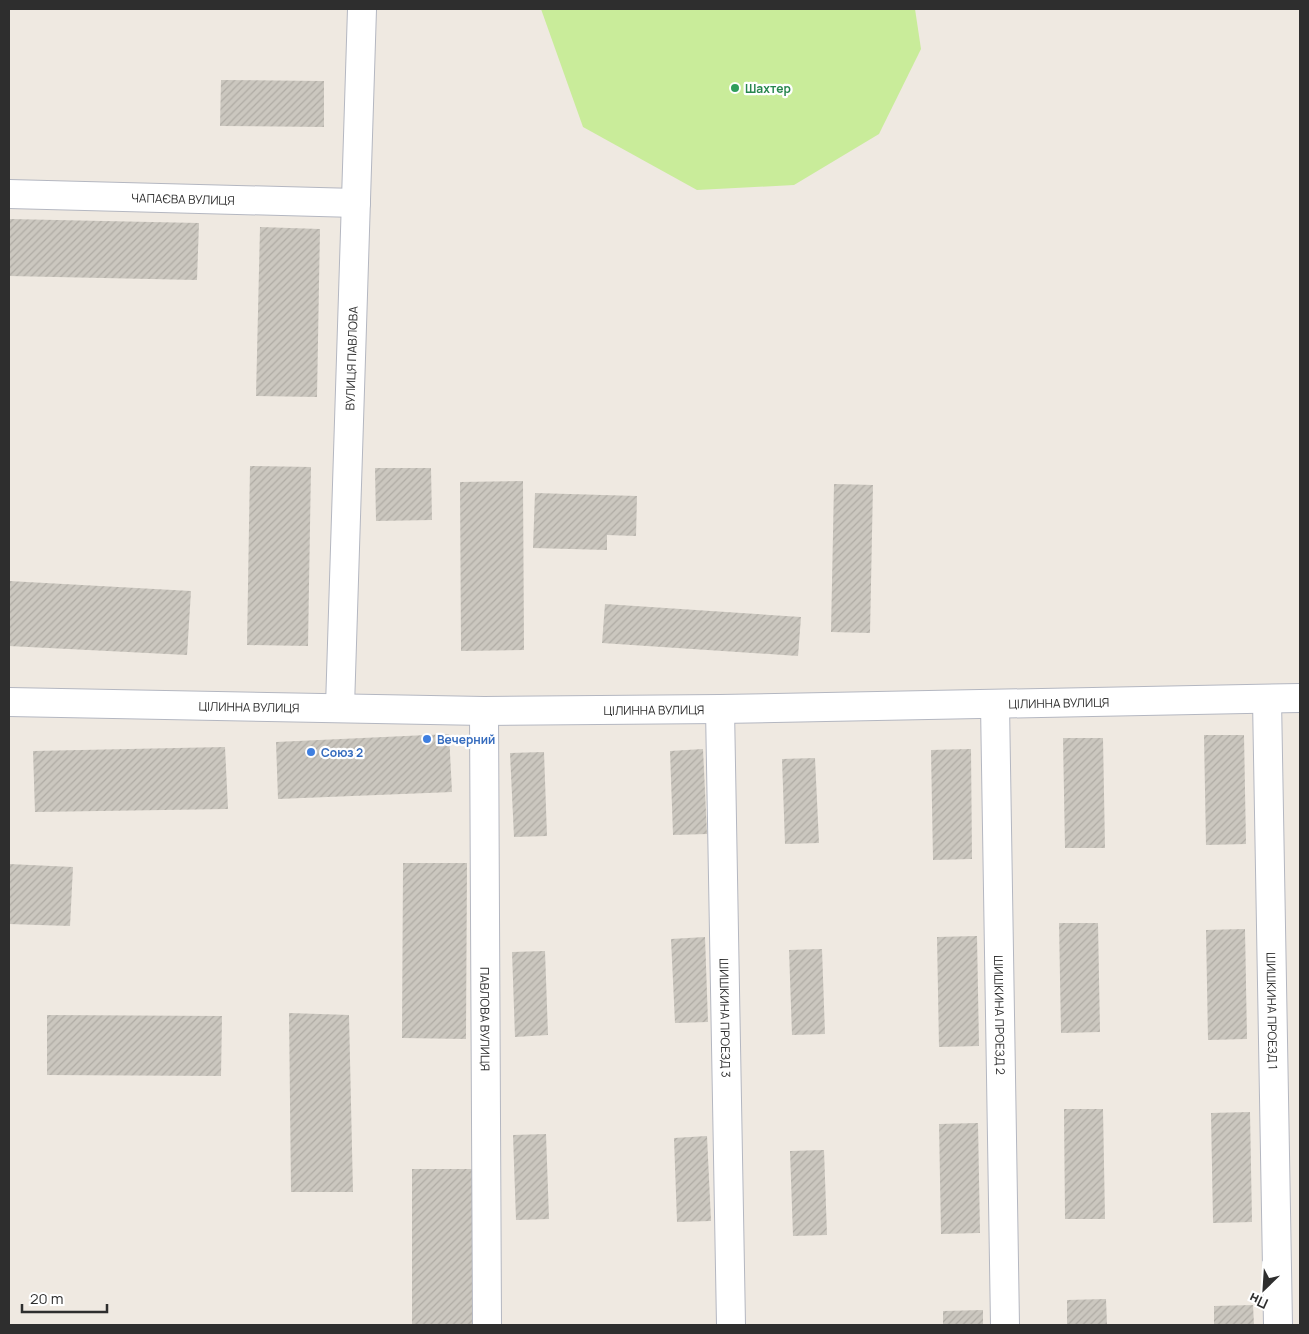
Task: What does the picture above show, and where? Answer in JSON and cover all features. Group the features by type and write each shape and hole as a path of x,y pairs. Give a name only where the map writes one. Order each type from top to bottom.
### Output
{"street":[{"name":"ВУЛИЦЯ ПАВЛОВА","path":"340,707 362,9"},
{"name":"ЧАПАЄВА ВУЛИЦЯ","path":"9,194 356,203"},
{"name":"ШИШКИНА ПРОЕЗД 1","path":"1267,698 1278,1325"},
{"name":"ЦІЛИННА ВУЛИЦЯ","path":"9,702 484,711 720,709 1300,698"},
{"name":"ШИШКИНА ПРОЕЗД 2","path":"995,704 1005,1325"},
{"name":"ШИШКИНА ПРОЕЗД 3","path":"720,709 731,1325"},
{"name":"ПАВЛОВА ВУЛИЦЯ","path":"484,711 487,1325"}],"green space":[{"name":"Шахтер","path":"541,9 915,9 921,49 879,134 794,185 697,190 583,127"}],"building":[{"path":"221,80 324,81 324,127 220,126"},
{"path":"9,219 199,223 197,280 9,276"},
{"path":"260,227 320,229 317,397 256,396"},
{"path":"250,466 311,467 308,646 247,645"},
{"path":"375,468 431,468 432,520 376,521"},
{"path":"523,481 524,650 461,651 460,482"},
{"path":"834,484 873,485 870,633 831,632"},
{"path":"535,493 637,496 636,536 607,535 607,550 533,548"},
{"path":"9,581 191,591 187,655 9,646"},
{"path":"605,604 801,617 798,656 602,643"},
{"path":"449,734 452,792 278,799 276,742"},
{"path":"1204,735 1244,735 1246,844 1206,845"},
{"path":"1063,738 1103,738 1105,848 1065,848"},
{"path":"225,747 228,809 35,812 33,751"},
{"path":"703,749 707,834 673,835 670,751"},
{"path":"971,749 972,859 933,860 931,750"},
{"path":"544,752 547,836 514,837 510,753"},
{"path":"815,758 819,843 785,844 782,759"},
{"path":"403,863 467,863 466,1039 402,1038"},
{"path":"9,864 73,867 70,926 9,924"},
{"path":"1059,923 1098,923 1100,1032 1061,1033"},
{"path":"1245,929 1247,1039 1208,1040 1206,930"},
{"path":"977,936 979,1046 939,1047 937,937"},
{"path":"705,937 708,1022 675,1023 671,939"},
{"path":"822,949 825,1034 792,1035 789,950"},
{"path":"545,951 548,1035 515,1037 512,952"},
{"path":"289,1013 349,1015 353,1192 291,1192"},
{"path":"47,1015 222,1016 221,1076 47,1075"},
{"path":"1064,1109 1103,1109 1105,1219 1065,1219"},
{"path":"1250,1112 1252,1222 1213,1223 1211,1113"},
{"path":"978,1123 980,1233 941,1234 939,1124"},
{"path":"546,1134 549,1219 516,1220 513,1135"},
{"path":"707,1136 711,1221 677,1222 674,1138"},
{"path":"824,1150 827,1235 793,1236 790,1151"},
{"path":"412,1169 474,1169 473,1325 412,1325"},
{"path":"1106,1299 1107,1325 1067,1325 1067,1300"},
{"path":"1253,1305 1254,1325 1214,1325 1214,1306"},
{"path":"983,1310 983,1325 943,1325 943,1311"}],"place":[{"name":"Шахтер","path":"735,88"},
{"name":"Вечерний","path":"427,739"},
{"name":"Союз 2","path":"311,752"}]}
